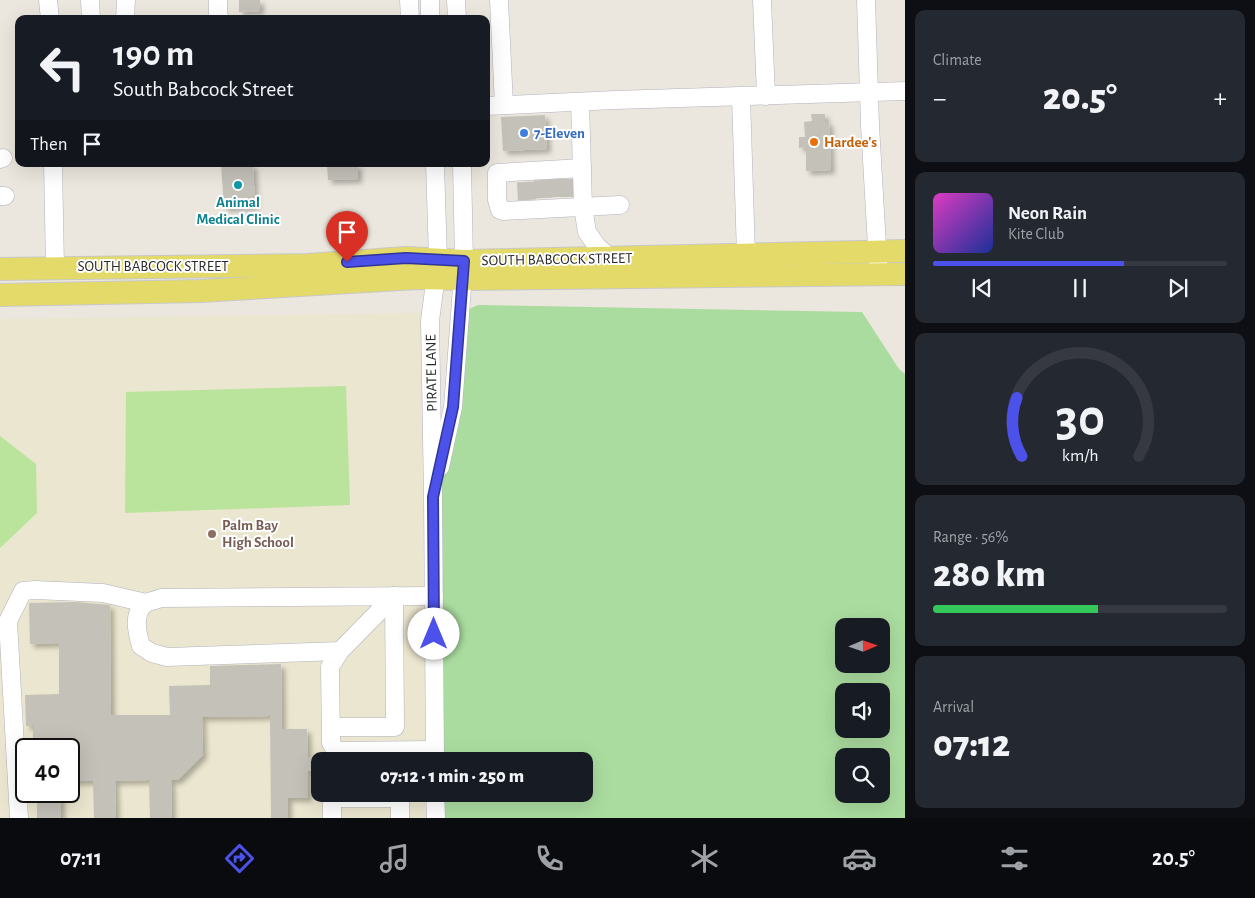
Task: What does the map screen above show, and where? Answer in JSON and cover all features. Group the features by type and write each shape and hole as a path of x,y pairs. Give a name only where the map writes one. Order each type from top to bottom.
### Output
{"main road":[{"name":"SOUTH BABCOCK STREET","path":"463,270 610,258 905,251"},
{"name":"SOUTH BABCOCK STREET","path":"0,269 308,265 406,258 437,269 463,270 905,274"},
{"name":"SOUTH BABCOCK STREET","path":"0,295 200,291 417,278 437,269"}],"street":[{"path":"48,0 50,15"},
{"path":"90,0 91,15"},
{"path":"125,15 126,0"},
{"path":"218,0 219,15"},
{"path":"410,0 410,15"},
{"path":"430,0 430,15"},
{"path":"456,0 457,15"},
{"path":"499,0 504,105"},
{"path":"762,0 766,96"},
{"path":"866,0 879,275"},
{"path":"490,106 905,91"},
{"path":"741,97 746,255"},
{"path":"546,206 545,175 580,102"},
{"path":"53,167 55,267"},
{"name":"PIRATE LANE","path":"435,167 437,269 430,321 435,752"},
{"name":"PIRATE LANE","path":"433,497 453,407 463,270 462,167"},
{"path":"545,175 497,173 497,200 500,210 546,206 620,205"},
{"path":"546,206 587,232 597,246 610,258"},
{"path":"19,818 8,621 23,591 103,593 146,603 162,598 434,596"},
{"path":"356,752 336,751 331,743 330,667 340,651 394,596"},
{"path":"331,727 395,727 394,596"},
{"path":"146,603 138,614 136,630 141,646 152,653 167,657 340,651"},
{"path":"332,802 332,818"},
{"path":"400,802 400,818"},
{"path":"435,802 436,818"}],"shaded area":[{"name":"Palm Bay High School","path":"421,313 426,752 311,752 311,802 426,802 427,818 0,818 0,319"}],"green space":[{"path":"478,305 862,312 899,369 905,374 905,818 436,818 436,802 593,802 593,752 435,752 433,497 460,313"},
{"path":"346,386 350,505 125,513 126,392"},
{"path":"0,436 36,464 37,513 0,548"}],"building":[{"path":"239,0 260,0 260,11 239,12"},
{"name":"Hardee's","path":"811,114 825,114 825,122 829,122 831,170 806,171 806,147 799,148 799,137 805,137 804,122 812,121"},
{"name":"7-Eleven","path":"545,115 547,149 503,151 501,117"},
{"name":"Animal Medical Clinic","path":"221,167 253,167 255,206 224,208"},
{"path":"327,167 358,167 358,179 328,180"},
{"path":"75,602 110,605 111,715 170,715 169,686 210,685 210,666 281,664 282,729 307,729 308,757 311,757 311,771 308,771 308,798 288,798 288,818 271,818 270,716 202,717 203,755 178,780 171,780 172,818 150,818 149,780 115,781 116,818 94,818 93,781 80,781 80,738 33,738 33,726 26,726 25,695 59,694 59,643 30,644 29,603"},
{"path":"37,803 61,803 61,818 37,818"}],"tunnel":[{"path":"556,179 557,201"},
{"path":"569,179 569,201"},
{"path":"543,180 544,202"},
{"path":"526,182 527,202"}],"place":[{"name":"7-Eleven","path":"524,133"},
{"name":"Hardee's","path":"814,142"},
{"name":"Animal Medical Clinic","path":"238,185"},
{"name":"Palm Bay High School","path":"212,534"}],"route":[{"path":"347,262 406,258 464,261 453,407 433,497 434,634"}]}
